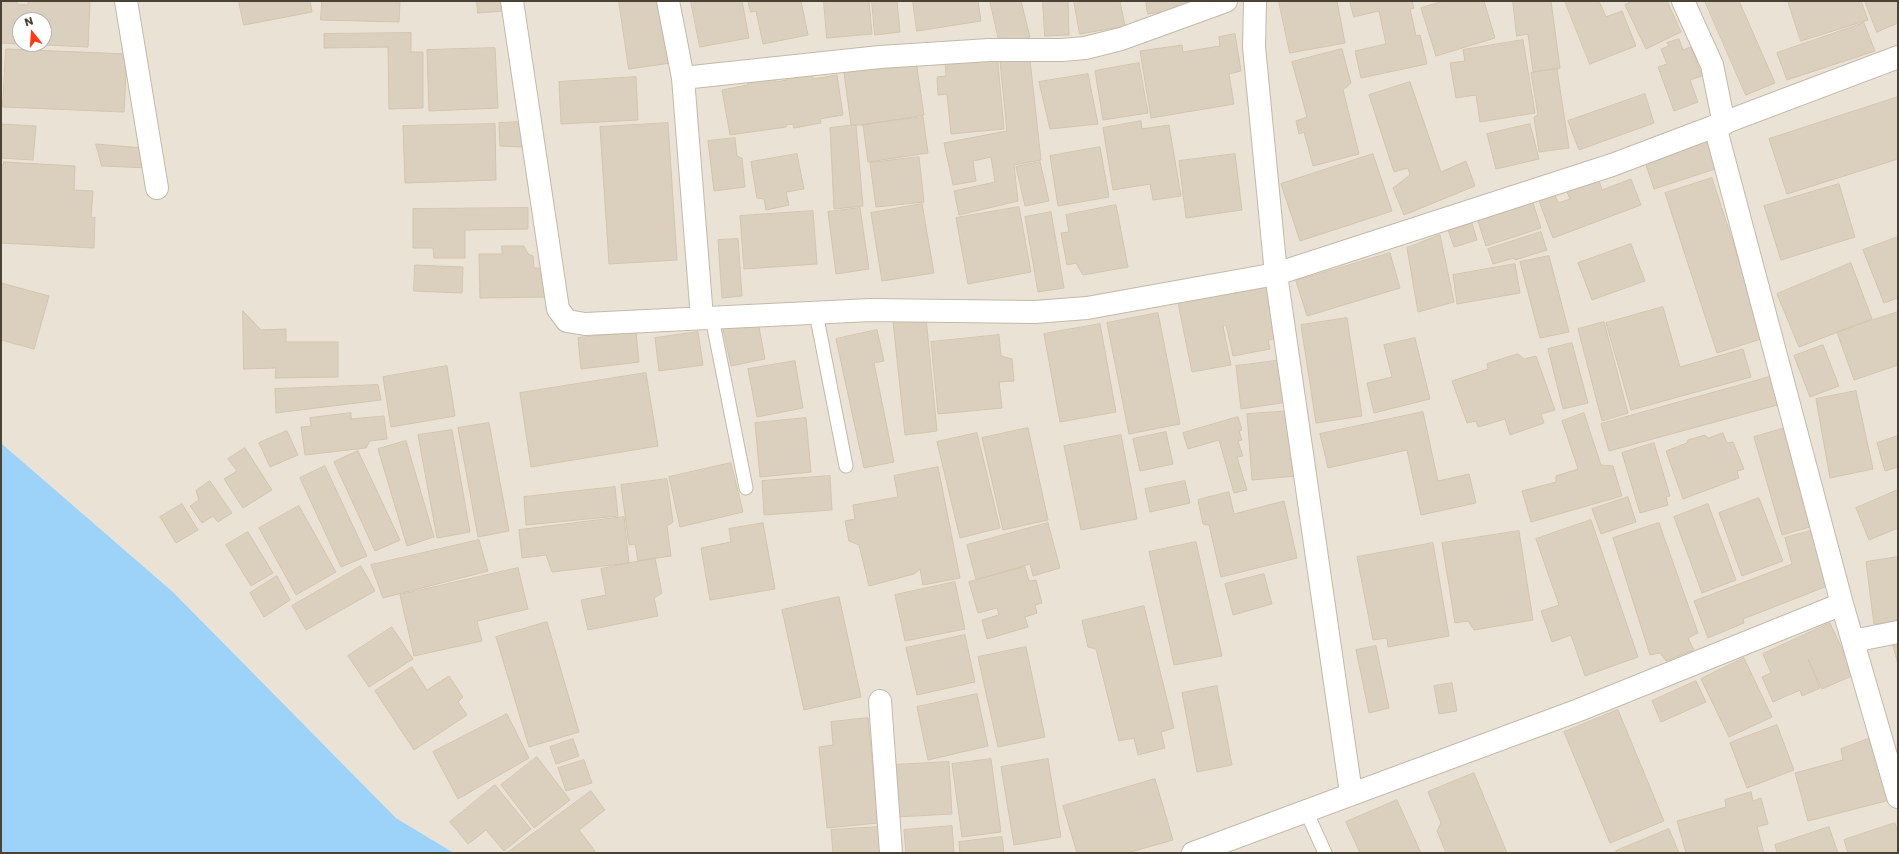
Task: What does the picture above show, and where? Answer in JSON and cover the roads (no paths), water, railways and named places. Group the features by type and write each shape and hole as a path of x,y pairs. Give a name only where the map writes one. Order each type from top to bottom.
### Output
{"street":[{"path":"126,1 157,188"},
{"path":"512,1 558,309 568,321 585,324 871,310 1036,312 1087,308 1276,274 1612,165 1898,57"},
{"path":"668,1 683,78 707,318"},
{"path":"683,78 880,57 989,50 1062,50 1085,48 1121,39 1226,1"},
{"path":"1255,1 1254,47 1276,274 1352,793"},
{"path":"1683,1 1712,65 1720,125 1842,604 1898,797"},
{"path":"1193,853 1580,710 1842,604"},
{"path":"1853,641 1898,632"},
{"path":"880,701 891,853"}],"lane":[{"path":"816,313 846,466"},
{"path":"707,318 746,488"},
{"path":"1306,811 1324,853"}],"water":[{"path":"1,443 173,592 396,818 454,853 1,853"}]}
